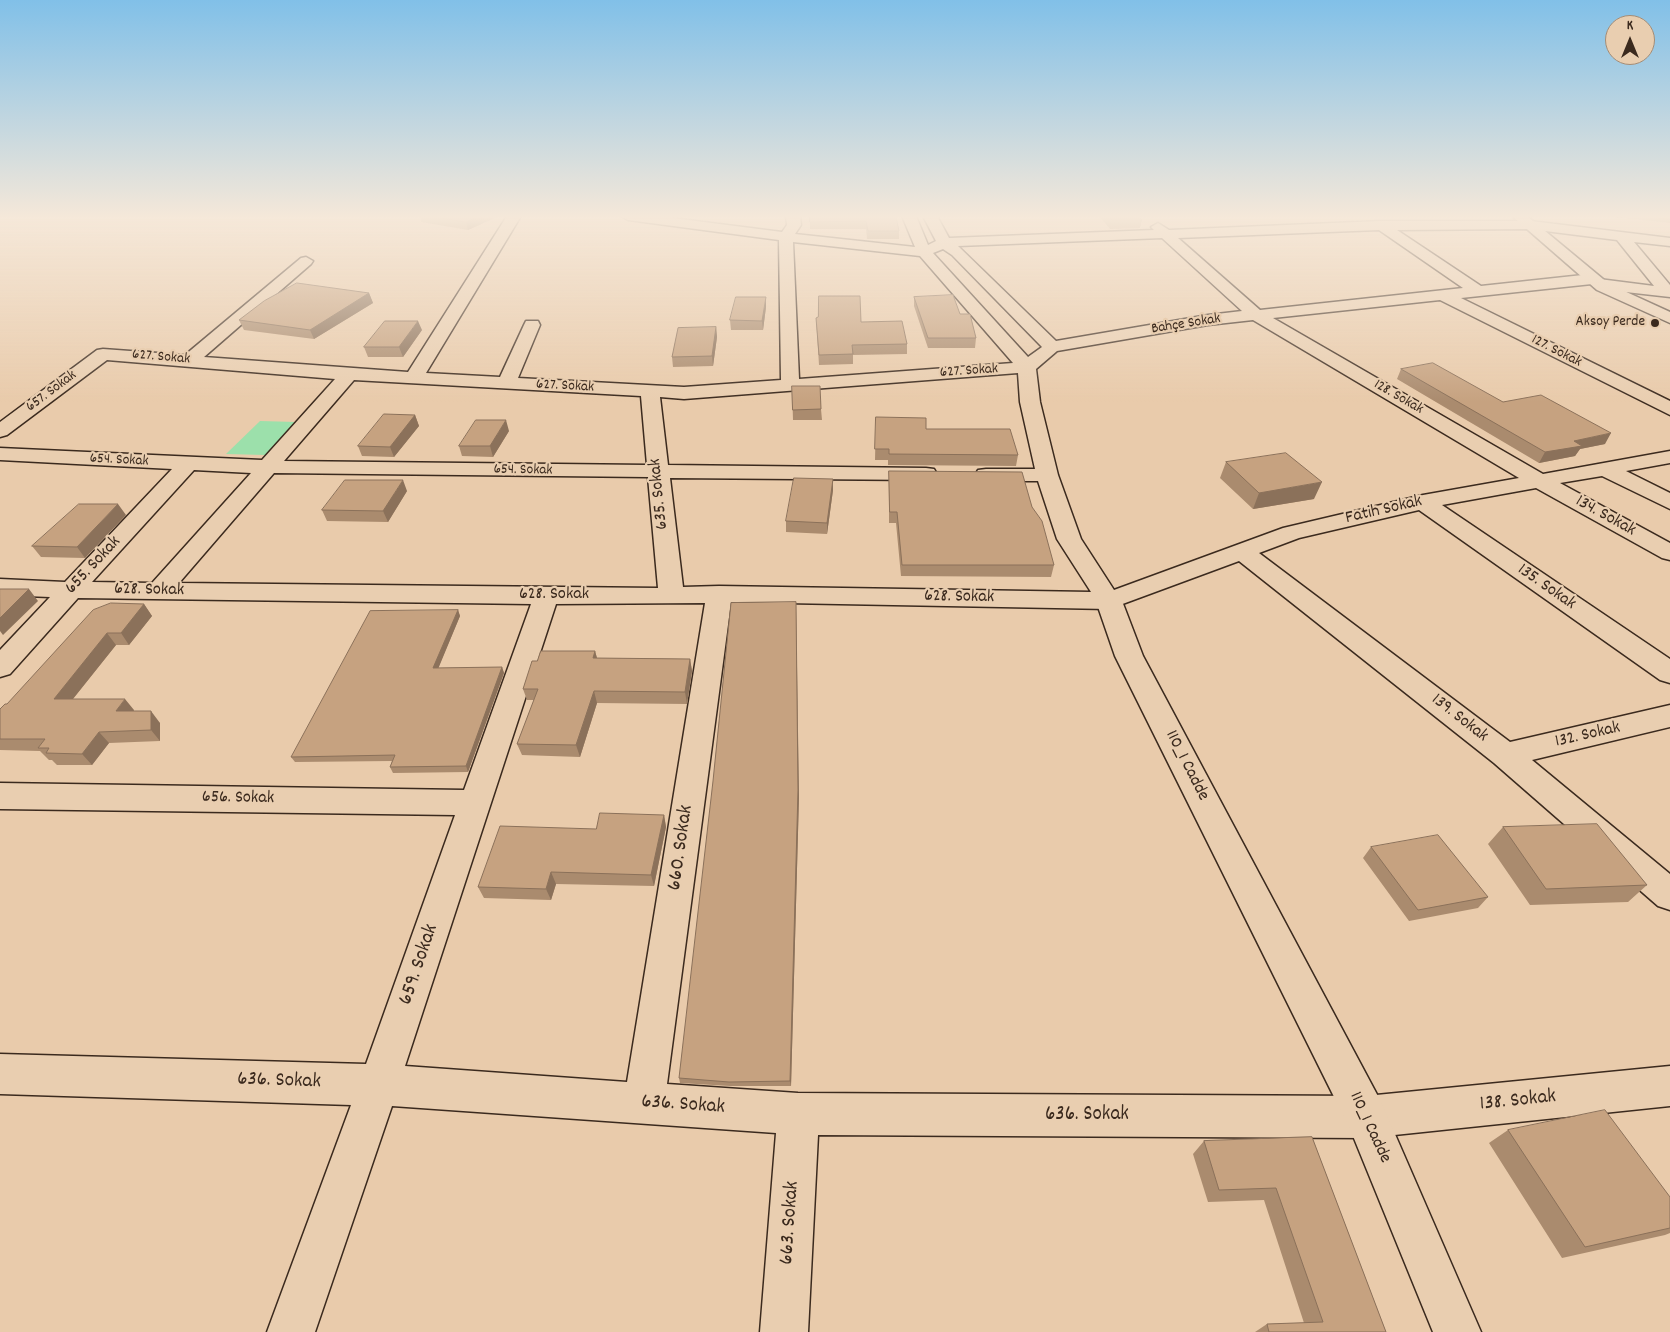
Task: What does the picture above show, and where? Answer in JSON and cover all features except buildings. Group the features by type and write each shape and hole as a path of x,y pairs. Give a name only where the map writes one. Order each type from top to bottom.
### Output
{"street":[{"path":"189,361 286,278"},
{"path":"414,378 476,278"},
{"path":"787,278 790,385"},
{"path":"947,278 1027,367"},
{"path":"984,278 1052,347"},
{"name":"128. Sokak","path":"1215,278 1256,315 1540,481"},
{"path":"1459,278 1478,291"},
{"path":"1592,278 1670,318"},
{"path":"1656,278 1668,292"},
{"name":"Bahçe Sokak","path":"1027,367 1052,347 1208,320 1442,294 1596,282 1668,292"},
{"name":"127. Sokak","path":"1442,294 1670,409"},
{"path":"507,383 532,325"},
{"name":"627. Sokak","path":"103,354 349,374 684,393 1027,367"},
{"name":"657. Sokak","path":"0,431 103,354"},
{"name":"110_1 Cadde","path":"1027,367 1030,402 1047,475 1069,539 1108,601 1129,656 1366,1118 1457,1332"},
{"path":"159,591 349,374"},
{"name":"635. Sokak","path":"650,391 671,596"},
{"name":"654. Sokak","path":"0,454 187,465 267,467 658,473 1047,475"},
{"name":"Fatih Sokak","path":"1108,601 1291,533 1423,502 1670,457"},
{"name":"655. Sokak","path":"0,667 187,465"},
{"path":"1605,469 1670,502"},
{"name":"134. Sokak","path":"1540,481 1670,553"},
{"name":"135. Sokak","path":"1423,502 1670,673"},
{"name":"139. Sokak","path":"1241,551 1505,756 1670,895"},
{"name":"628. Sokak","path":"0,587 72,590 546,596 719,594 1108,601"},
{"name":"660. Sokak","path":"644,1103 719,594"},
{"name":"659. Sokak","path":"291,1332 379,1085 546,596"},
{"name":"132. Sokak","path":"1505,756 1670,716"},
{"name":"656. Sokak","path":"0,796 475,803"},
{"name":"636. Sokak","path":"0,1074 379,1085 798,1114 1366,1118"},
{"name":"138. Sokak","path":"1366,1118 1670,1086"},
{"name":"663. Sokak","path":"784,1332 798,1114"}],"green space":[{"path":"260,421 296,422 265,455 226,454"}],"place":[{"name":"Aksoy Perde","path":"1655,323"}]}
